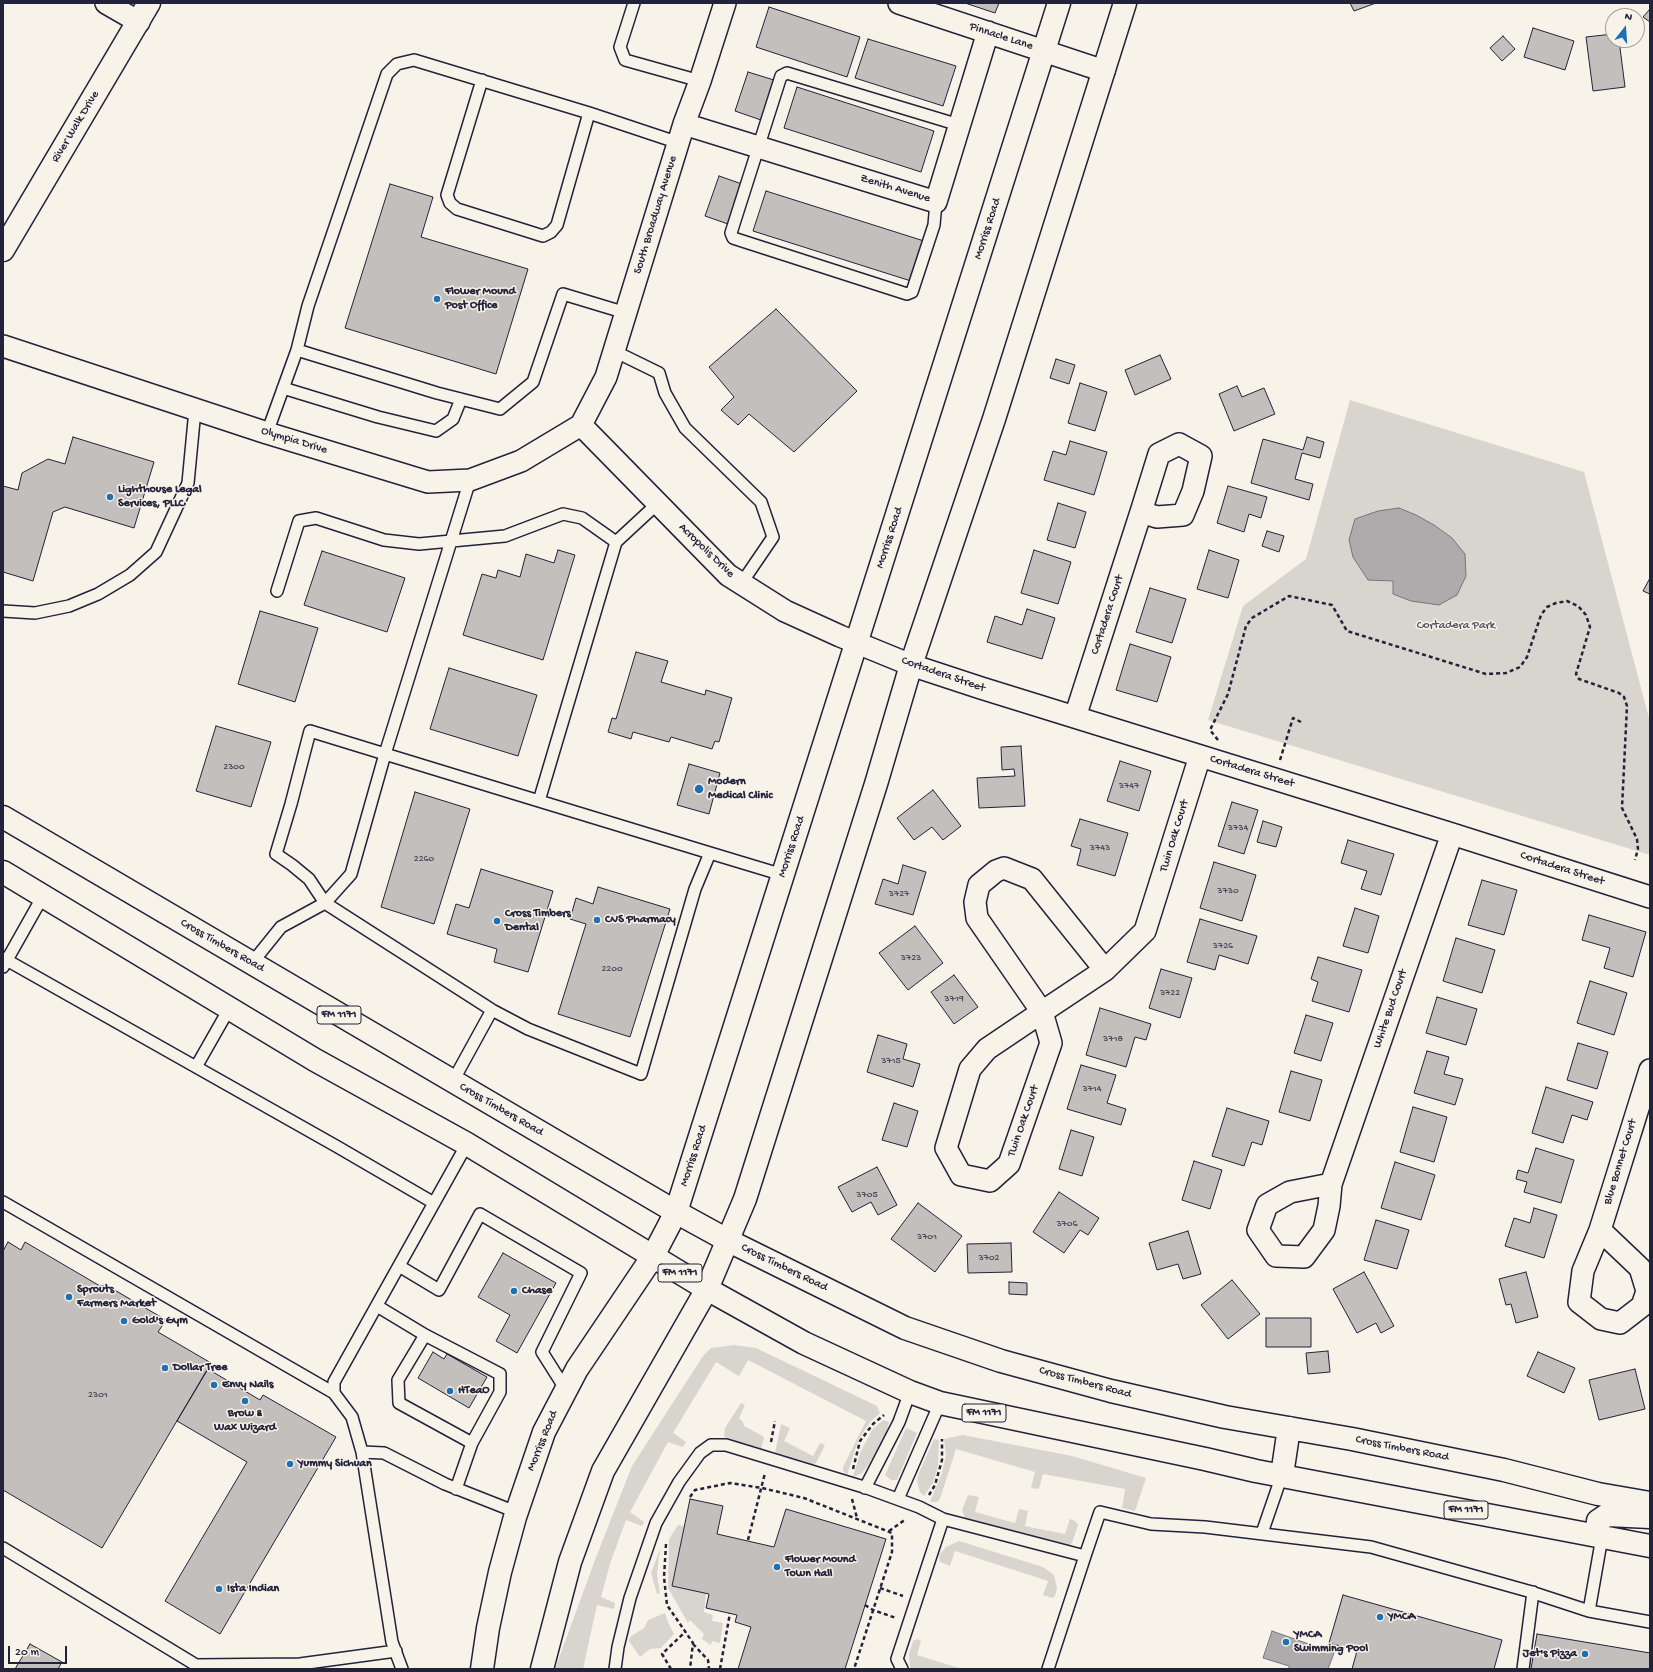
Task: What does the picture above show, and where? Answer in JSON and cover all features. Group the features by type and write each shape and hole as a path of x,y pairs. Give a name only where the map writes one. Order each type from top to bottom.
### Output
{"main road":[{"name":"Morriss Road","path":"482,1669 488,1628 500,1572 516,1512 544,1432 577,1369 653,1256 676,1212 1059,3"},
{"path":"542,1669 570,1562 603,1471 707,1289 745,1198 876,784 911,665 994,419 1126,3"},
{"name":"River Walk Drive","path":"3,250 144,12"},
{"name":"Cross Timbers Road","path":"3,818 676,1212 727,1240 905,1328 1001,1360 1111,1391 1225,1416 1504,1470 1598,1494 1650,1503"},
{"name":"FM 1171","path":"3,872 315,1060 467,1144 707,1289 804,1343 910,1392 940,1403 1282,1476 1500,1516 1650,1546"},
{"path":"1282,1476 1289,1428"},
{"path":"1602,1537 1597,1528 1598,1522 1607,1515 1650,1517"}],"street":[{"path":"106,3 144,12"},
{"name":"South Broadway Avenue","path":"581,425 606,377 681,133 700,81 725,3"},
{"name":"Pinnacle Lane","path":"899,3 1104,71"},
{"name":"Zenith Avenue","path":"681,133 758,147 936,202 988,32"},
{"name":"Olympia Drive","path":"3,346 195,410 428,482 470,480 521,461 581,425"},
{"name":"Acropolis Drive","path":"581,425 728,575 785,611 856,643"},
{"name":"Cortadera Court","path":"1075,717 1141,512"},
{"name":"Cortadera Street","path":"856,643 911,665 1650,897"},
{"name":"Twin Oak Court","path":"1105,970 1032,879 1004,868 996,870 979,885 975,902 977,918 1042,1012 1051,1043 1009,1164 990,1181 961,1174 946,1148 970,1069 986,1048 1042,1012 1105,970 1145,931 1200,756"},
{"name":"White Bud Court","path":"1331,1184 1452,834"},
{"name":"Blue Bonnet Court","path":"1600,1230 1650,1070"}],"lane":[{"path":"634,3 620,47 625,60 700,81"},
{"path":"267,433 298,350 308,306 387,74 397,64 414,60 589,113 681,133"},
{"path":"936,202 934,225 912,292 907,294 733,238 730,233 781,76 787,73 959,125"},
{"path":"482,80 447,195 450,203 458,209 543,236 551,232 557,225 589,113"},
{"path":"298,350 461,400 500,409 533,382 564,294 626,313"},
{"path":"614,351 659,373 665,393 686,428 761,502 773,537 741,584"},
{"path":"283,388 378,417 436,431 453,419 461,400"},
{"path":"3,612 35,613 69,606 98,594 130,575 156,552 188,484 195,410"},
{"path":"252,964 281,927 325,903 351,874 385,754 470,480"},
{"path":"539,801 616,542 657,504"},
{"path":"277,591 299,521 316,518 384,540 420,544 505,536 563,514 582,518 616,542"},
{"path":"710,854 695,889 641,1074 528,1029 492,1010 325,903 309,879 276,854 310,731 783,875"},
{"path":"43,896 4,962 196,1067 434,1203"},
{"path":"196,1067 229,1009"},
{"path":"453,1081 492,1010"},
{"path":"334,1394 334,1382 467,1144"},
{"path":"3,1202 334,1394 352,1417 362,1452 392,1642 402,1669"},
{"path":"400,1266 439,1290 480,1214 581,1273 542,1352 566,1390"},
{"path":"377,1306 425,1335 500,1374 500,1392 472,1443 456,1489"},
{"path":"425,1335 398,1380 399,1403 472,1443"},
{"path":"865,1488 899,1422 910,1392"},
{"path":"898,1499 940,1403"},
{"path":"615,1669 618,1647 630,1598 656,1523 678,1482 700,1453 711,1445 726,1445 865,1488 919,1507 943,1519 1085,1556"},
{"path":"362,1452 384,1453 456,1489 516,1512"},
{"path":"1262,1533 1282,1476"},
{"path":"1048,1669 1100,1512 1151,1524 1205,1527 1371,1547 1533,1592 1590,1611 1650,1622"},
{"path":"902,1669 898,1659 943,1519"},
{"path":"1590,1611 1602,1537"},
{"path":"3,1548 196,1665 300,1664 396,1651"},
{"path":"1523,1669 1533,1592"}],"path":[{"path":"1218,741 1210,730 1228,694 1246,626 1252,618 1289,596 1332,605 1347,632 1486,674 1506,673 1520,667 1527,657 1541,615 1547,608 1556,602 1567,601 1578,606 1586,615 1590,627 1576,674 1579,679 1619,693 1624,697 1627,706 1622,808 1637,839 1638,849 1635,860"},
{"path":"1280,760 1293,718 1301,722"},
{"path":"748,1540 762,1488 775,1421"},
{"path":"888,1531 903,1522 919,1507 926,1500 935,1485 942,1460 942,1438"},
{"path":"689,1500 695,1490 730,1483 762,1488 804,1498 892,1533 892,1552 854,1669"},
{"path":"666,1538 664,1577 667,1605 684,1632 708,1660 709,1669"},
{"path":"880,1588 903,1596"},
{"path":"866,1605 873,1610 909,1623"},
{"path":"720,1669 730,1613"},
{"path":"670,1669 662,1654 684,1632"},
{"path":"690,1669 693,1643"}],"green space":[{"name":"Cortadera Park","path":"1350,400 1584,472 1650,722 1650,855 1208,720 1243,606 1306,559"},
{"path":"734,1345 756,1348 877,1406 880,1413 870,1422 858,1441 847,1475 843,1471 843,1467 866,1421 748,1360 739,1376 716,1362 673,1433 686,1442 683,1447 668,1442 630,1512 644,1522 642,1526 626,1520 610,1564 601,1597 615,1603 614,1609 597,1605 583,1669 555,1669 595,1560 632,1466 703,1356 711,1348"},
{"path":"741,1403 745,1405 739,1418 743,1422 744,1426 764,1437 761,1450 728,1440 724,1436 725,1428"},
{"path":"883,1420 889,1422 887,1430 869,1464 862,1473 853,1477 860,1453 872,1430"},
{"path":"781,1424 790,1428 784,1441 813,1456 820,1443 825,1445 816,1463 811,1466 775,1453"},
{"path":"906,1428 917,1433 897,1480 891,1480 885,1475"},
{"path":"963,1435 1072,1456 1146,1478 1135,1511 1122,1508 1125,1489 1043,1474 1039,1489 1031,1488 1035,1472 956,1449 940,1499 937,1502 930,1502 942,1473 946,1455 944,1439"},
{"path":"934,1439 939,1440 938,1466 933,1483 924,1496 920,1492 917,1481 918,1475"},
{"path":"968,1495 979,1497 975,1512 1015,1523 1019,1509 1028,1511 1025,1526 1065,1534 1070,1519 1075,1521 1078,1525 1072,1543 1070,1546 1065,1548 965,1518 962,1510"},
{"path":"678,1525 684,1526 672,1586 706,1593 704,1612 713,1615 712,1621 723,1623 720,1643 712,1641 711,1645 702,1639 704,1634 690,1620 688,1623 668,1588 669,1539"},
{"path":"959,1541 1043,1567 1054,1575 1057,1588 1055,1596 1052,1598 1043,1595 1048,1581 955,1551 950,1566 940,1562 939,1555 946,1547"},
{"path":"661,1547 657,1575 660,1593 657,1594 651,1573"},
{"path":"665,1613 674,1634 661,1648 650,1649 640,1657 629,1641 630,1637 644,1628 648,1620"},
{"path":"918,1639 921,1641 917,1655 962,1669 910,1669 909,1654 913,1641"}],"shaded area":[{"path":"1399,508 1434,525 1452,538 1465,554 1466,576 1457,595 1439,605 1411,601 1393,594 1393,581 1368,580 1353,557 1349,540 1355,519 1378,511"},
{"name":"YMCA Swimming Pool","path":"1272,1631 1334,1653 1328,1669 1289,1669 1289,1666 1263,1658"}],"building":[{"path":"965,3 999,3 995,13"},
{"path":"1350,3 1376,3 1354,11"},
{"path":"769,7 860,37 847,77 756,47"},
{"path":"1650,9 1650,22 1645,18 1645,15"},
{"path":"1533,28 1574,41 1565,70 1524,57"},
{"path":"1605,35 1605,48 1620,48 1625,87 1593,91 1586,37"},
{"path":"1503,36 1515,49 1502,61 1490,48"},
{"path":"868,39 956,66 943,106 855,78"},
{"path":"748,72 774,80 761,120 735,111"},
{"path":"797,87 934,131 921,172 784,128"},
{"path":"719,176 742,184 728,224 705,216"},
{"name":"Flower Mound Post Office","path":"390,184 433,197 421,237 528,269 496,374 345,328"},
{"path":"766,191 924,241 911,281 753,231"},
{"path":"776,309 857,391 794,452 749,414 738,425 721,410 734,397 709,367"},
{"path":"1160,355 1171,379 1135,395 1125,370"},
{"path":"1056,359 1075,365 1069,384 1050,378"},
{"path":"1080,383 1107,392 1095,431 1068,423"},
{"path":"1237,386 1242,397 1264,388 1275,414 1234,431 1219,394"},
{"path":"73,437 154,462 134,528 65,507 53,512 33,581 3,572 3,486 18,490 22,473 48,459 65,464"},
{"path":"1307,437 1324,442 1320,458 1302,453 1295,479 1313,484 1309,500 1251,483 1263,439 1303,450"},
{"path":"1070,441 1107,452 1094,495 1044,480 1053,451 1066,455"},
{"path":"1228,486 1267,497 1261,518 1249,514 1244,532 1217,523"},
{"path":"1058,503 1086,512 1075,548 1047,540"},
{"path":"1267,531 1284,536 1279,552 1262,546"},
{"path":"558,550 575,555 543,660 463,635 482,574 496,578 498,570 520,577 526,554 554,563"},
{"path":"1034,550 1071,562 1058,604 1021,593"},
{"path":"1209,550 1239,560 1228,598 1197,589"},
{"path":"322,551 405,578 387,632 304,605"},
{"path":"1650,578 1650,594 1643,591"},
{"path":"1150,588 1186,599 1172,643 1136,632"},
{"path":"1027,609 1055,618 1042,659 987,642 995,616 1022,625"},
{"path":"260,611 318,628 295,702 238,684"},
{"path":"1130,644 1171,657 1157,702 1116,690"},
{"path":"636,652 668,661 661,682 705,695 706,690 732,698 719,742 715,741 712,749 671,737 669,742 633,732 631,739 608,732 612,718 616,719"},
{"path":"449,668 537,695 518,756 430,729"},
{"path":"216,726 271,742 251,807 196,791"},
{"path":"1021,746 1025,806 979,808 977,778 1015,776 1014,769 1002,770 1001,747"},
{"path":"1120,761 1151,771 1139,811 1107,801"},
{"name":"Modern Medical Clinic","path":"689,764 720,773 709,814 677,805"},
{"path":"933,790 961,826 943,840 932,827 914,840 897,818"},
{"path":"415,792 470,809 434,924 381,907"},
{"path":"1232,802 1258,810 1244,854 1218,846"},
{"path":"1080,819 1128,833 1115,876 1077,865 1081,849 1071,846"},
{"path":"1263,821 1282,827 1276,847 1257,842"},
{"path":"1348,840 1394,854 1381,895 1361,889 1367,871 1341,863"},
{"path":"1214,862 1256,875 1242,921 1200,908"},
{"path":"903,865 926,872 913,915 875,904 883,879 898,884"},
{"name":"Cross Timbers Dental","path":"481,869 553,891 528,972 494,962 497,949 447,934 456,904 469,908"},
{"path":"1482,880 1517,890 1504,935 1468,925"},
{"name":"CVS Pharmacy","path":"598,887 670,909 630,1037 558,1014 586,924 570,919 576,898 593,904"},
{"path":"1355,908 1379,916 1368,953 1343,946"},
{"path":"1589,915 1646,932 1633,977 1604,968 1610,948 1582,940"},
{"path":"1200,919 1257,936 1248,964 1219,955 1215,970 1187,962"},
{"path":"915,926 943,963 908,990 879,953"},
{"path":"1456,938 1495,950 1482,993 1443,981"},
{"path":"1318,957 1362,970 1349,1012 1312,1001 1318,982 1311,979"},
{"path":"1161,969 1192,978 1180,1018 1149,1008"},
{"path":"954,975 978,1007 954,1024 931,992"},
{"path":"1590,981 1627,993 1614,1035 1577,1023"},
{"path":"1437,997 1477,1009 1466,1045 1426,1033"},
{"path":"1100,1008 1151,1024 1146,1040 1135,1037 1126,1067 1086,1055"},
{"path":"1306,1015 1333,1023 1321,1061 1294,1053"},
{"path":"878,1035 907,1044 903,1059 920,1064 913,1087 867,1072"},
{"path":"1578,1043 1608,1052 1597,1089 1567,1080"},
{"path":"1427,1051 1449,1057 1444,1074 1463,1079 1455,1105 1414,1093"},
{"path":"1081,1065 1116,1075 1107,1103 1126,1109 1121,1125 1067,1109"},
{"path":"1291,1071 1322,1080 1310,1121 1279,1112"},
{"path":"1546,1087 1593,1102 1587,1120 1572,1115 1563,1143 1532,1133"},
{"path":"894,1103 918,1111 907,1147 882,1140"},
{"path":"1413,1107 1447,1117 1434,1162 1400,1152"},
{"path":"1227,1108 1269,1121 1262,1145 1252,1142 1244,1166 1212,1156"},
{"path":"1071,1130 1094,1137 1082,1176 1059,1169"},
{"path":"1536,1148 1574,1160 1561,1203 1524,1192 1527,1182 1516,1179 1518,1170 1528,1173"},
{"path":"1194,1161 1222,1170 1210,1209 1182,1200"},
{"path":"1395,1162 1435,1175 1421,1220 1381,1208"},
{"path":"877,1167 897,1205 878,1215 871,1202 852,1212 838,1187"},
{"path":"1059,1192 1099,1218 1088,1235 1080,1230 1064,1253 1033,1232"},
{"path":"918,1203 962,1236 935,1272 891,1239"},
{"path":"1534,1208 1557,1215 1544,1258 1505,1246 1514,1218 1530,1223"},
{"path":"1376,1220 1409,1230 1397,1269 1364,1260"},
{"path":"1188,1231 1201,1274 1183,1279 1178,1264 1157,1270 1149,1243"},
{"path":"8,1242 21,1250 25,1242 100,1286 106,1285 166,1320 158,1332 211,1363 102,1548 3,1490 3,1251"},
{"path":"1011,1243 1012,1272 968,1273 967,1244"},
{"path":"503,1253 556,1283 517,1353 496,1341 510,1315 478,1297"},
{"path":"1364,1272 1394,1326 1381,1333 1376,1323 1357,1333 1333,1289"},
{"path":"1526,1272 1538,1317 1516,1323 1511,1304 1506,1305 1499,1279"},
{"path":"1232,1280 1260,1314 1228,1339 1201,1305"},
{"path":"1009,1282 1027,1283 1027,1295 1009,1294"},
{"path":"1266,1318 1311,1318 1311,1347 1266,1347"},
{"path":"1328,1351 1330,1372 1308,1374 1306,1353"},
{"name":"HTeaO","path":"433,1352 444,1359 447,1354 487,1377 469,1408 418,1378"},
{"path":"1538,1352 1575,1368 1564,1393 1527,1376"},
{"path":"208,1369 260,1400 263,1395 336,1437 220,1634 165,1601 247,1462 177,1421"},
{"path":"1635,1369 1645,1409 1599,1420 1589,1380"},
{"name":"Flower Mound Town Hall","path":"690,1499 723,1506 717,1534 774,1547 786,1509 886,1539 845,1669 738,1669 751,1627 735,1622 737,1615 706,1608 709,1594 672,1586"},
{"name":"YMCA","path":"1343,1595 1502,1640 1494,1669 1352,1669 1357,1651 1329,1643"},
{"path":"1537,1634 1650,1653 1650,1669 1531,1669"},
{"path":"30,1644 62,1662 58,1669 15,1669"}],"place":[{"name":"Flower Mound Post Office","path":"437,299"},
{"name":"Lighthouse Legal Services, PLLC","path":"110,497"},
{"name":"Modern Medical Clinic","path":"699,789"},
{"name":"CVS Pharmacy","path":"597,920"},
{"name":"Cross Timbers Dental","path":"497,921"},
{"name":"Chase","path":"514,1291"},
{"name":"Sprouts Farmers Market","path":"69,1297"},
{"name":"Gold's Gym","path":"124,1321"},
{"name":"Dollar Tree","path":"165,1368"},
{"name":"Envy Nails","path":"214,1385"},
{"name":"HTeaO","path":"450,1391"},
{"name":"Brow & Wax Wizard","path":"245,1401"},
{"name":"Yummy Sichuan","path":"290,1464"},
{"name":"Flower Mound Town Hall","path":"777,1567"},
{"name":"Ista Indian","path":"219,1589"},
{"name":"YMCA","path":"1380,1617"},
{"name":"YMCA Swimming Pool","path":"1286,1642"},
{"name":"Jet's Pizza","path":"1585,1654"}]}
